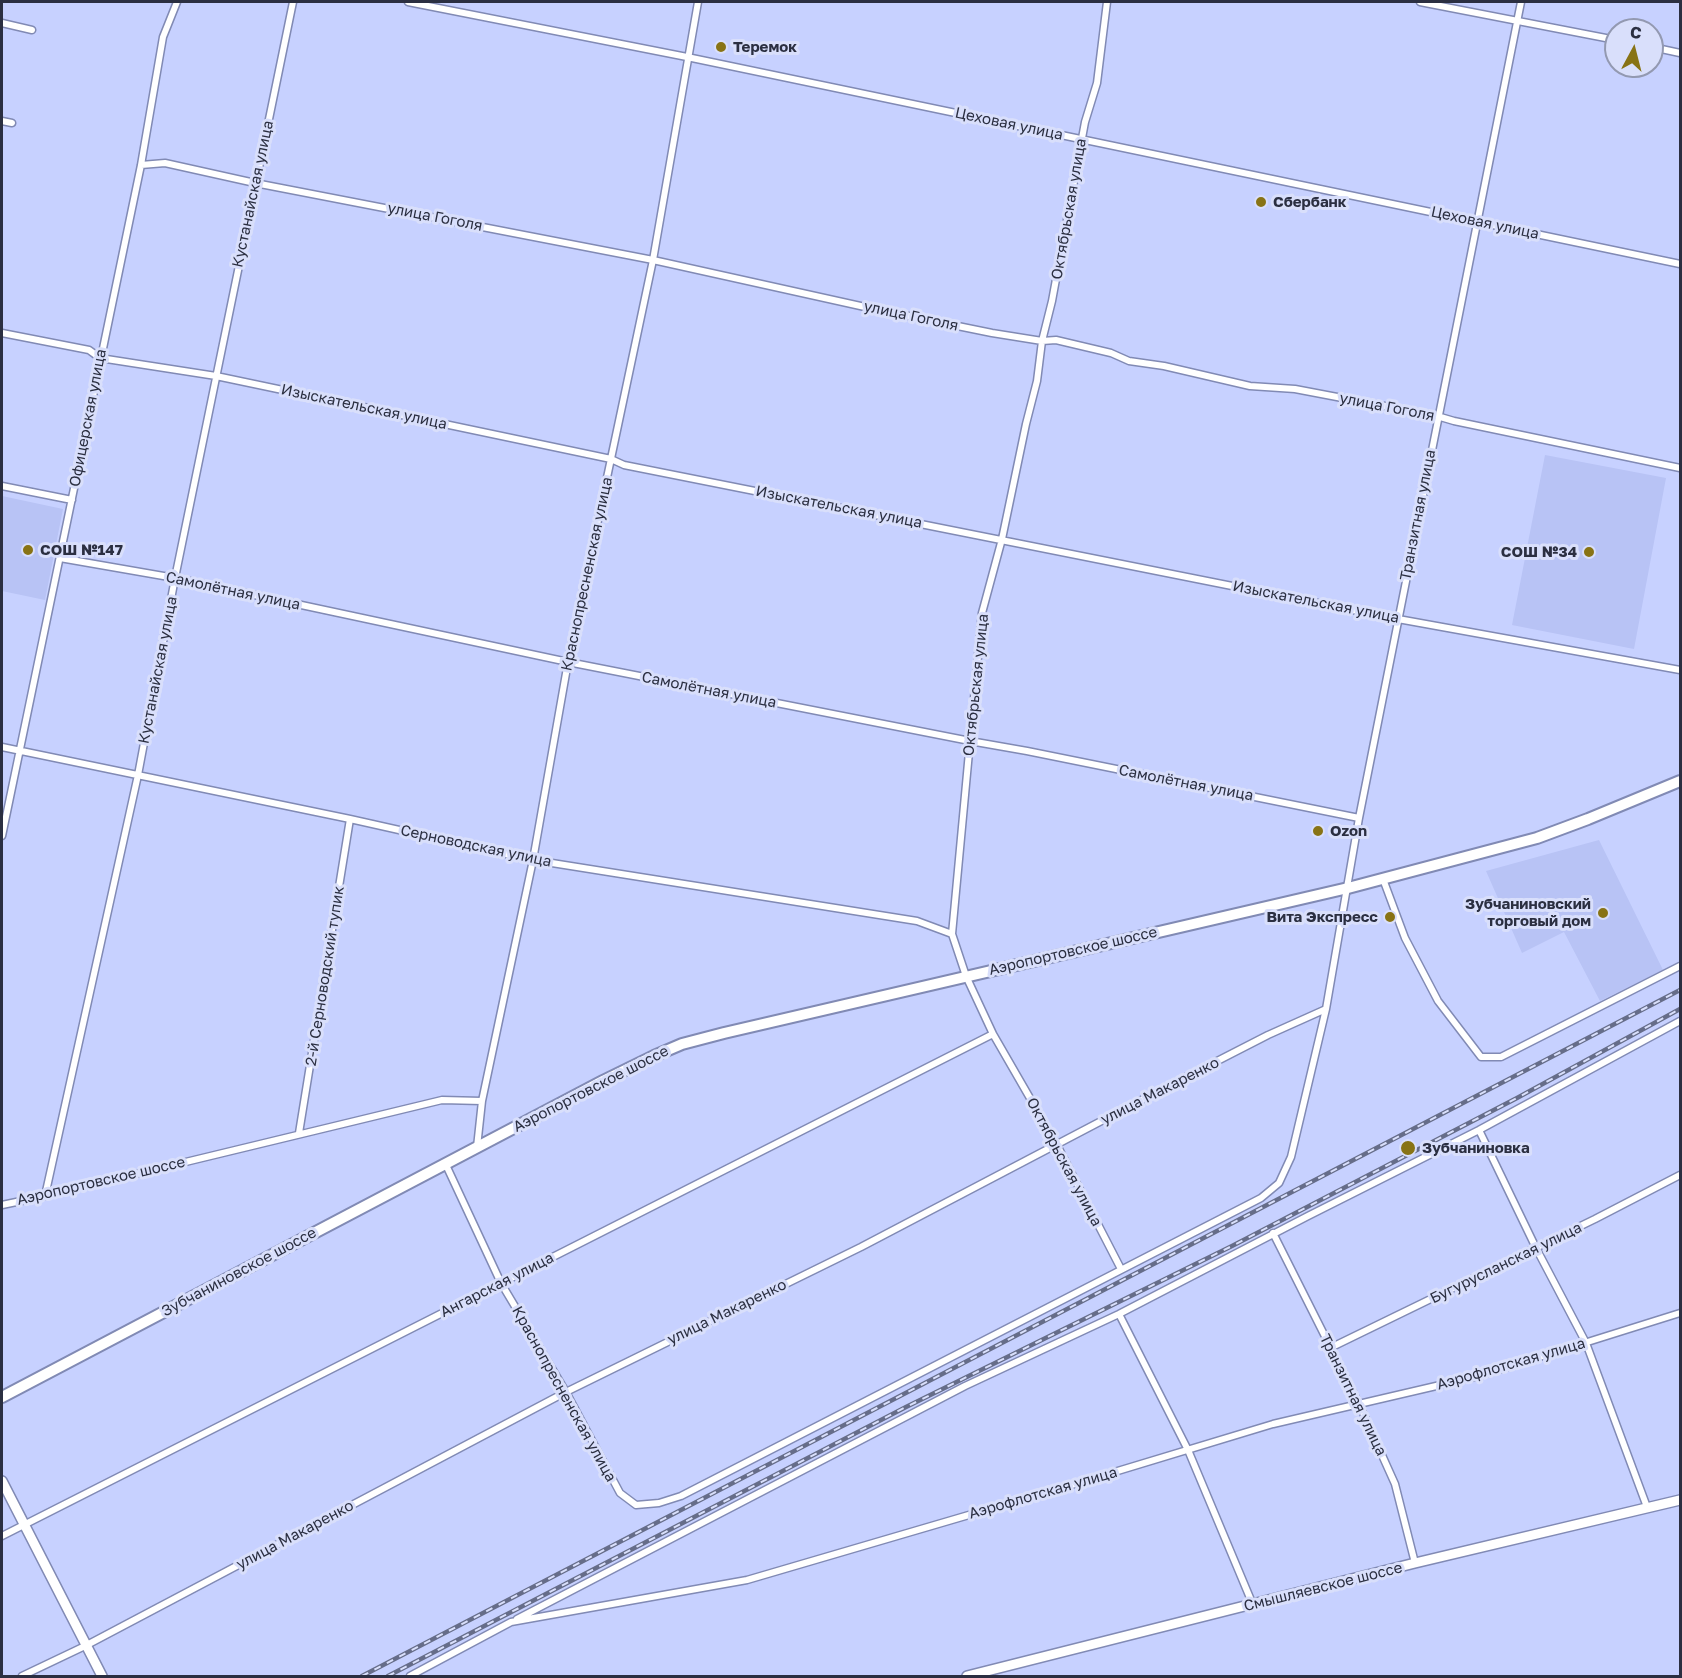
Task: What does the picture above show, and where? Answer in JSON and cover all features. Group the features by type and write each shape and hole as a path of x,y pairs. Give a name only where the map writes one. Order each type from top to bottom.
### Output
{"main road":[{"name":"Аэропортовское шоссе","path":"477,1147 624,1071 682,1044 1383,879 1537,838 1680,780"},
{"name":"Зубчаниновское шоссе","path":"2,1397 477,1147"}],"street":[{"name":"Офицерская улица","path":"2,836 141,165 163,37 177,2"},
{"name":"Кустанайская улица","path":"45,1196 138,775 175,578 293,2"},
{"name":"Цеховая улица","path":"408,2 687,57 1680,264"},
{"name":"Краснопресненская улица","path":"477,1147 482,1101 533,860 568,662 653,260 698,2"},
{"name":"Октябрьская улица","path":"1107,2 1097,83 1082,139 1052,301 1042,341 1037,381 1002,539 982,613 952,934 966,976 993,1034 1057,1145 1122,1269"},
{"path":"1420,2 1604,38"},
{"name":"Транзитная улица","path":"1348,888 1359,818 1437,416 1521,2"},
{"path":"2,23 32,30"},
{"path":"1664,50 1680,53"},
{"path":"2,121 12,123"},
{"name":"улица Гоголя","path":"141,165 165,163 255,183 653,260 874,309 1042,341 1056,340 1111,353 1129,361 1164,366 1250,386 1295,390 1437,416 1680,468"},
{"name":"Изыскательская улица","path":"2,333 89,350 100,358 216,376 611,459 624,465 1398,619 1680,670"},
{"path":"2,486 72,500"},
{"name":"Самолётная улица","path":"60,558 175,578 568,662 1359,818"},
{"name":"Серноводская улица","path":"2,747 350,819 533,860 917,921 952,934"},
{"name":"2-й Серноводский тупик","path":"299,1133 350,819"},
{"path":"1383,879 1405,938 1438,1000 1481,1057 1501,1057 1680,966"},
{"path":"1122,1269 1261,1198 1279,1183 1291,1157 1326,1009 1348,888"},
{"name":"улица Макаренко","path":"22,1677 566,1392 861,1247 1268,1035 1326,1009"},
{"path":"511,1622 964,1386 1119,1314 1479,1130 1680,1021"},
{"name":"Ангарская улица","path":"2,1536 993,1034"},
{"name":"Аэропортовское шоссе","path":"2,1205 442,1100 482,1101"},
{"path":"1479,1130 1536,1248 1586,1343 1647,1507"},
{"name":"Краснопресненская улица","path":"446,1164 501,1283 566,1392 620,1493 636,1505 659,1503 681,1496 1122,1269"},
{"name":"Бугурусланская улица","path":"1330,1348 1680,1175"},
{"name":"Транзитная улица","path":"1274,1233 1359,1404 1395,1484 1415,1563"},
{"name":"Аэрофлотская улица","path":"410,1677 511,1622 747,1580 1273,1424 1479,1376 1680,1313"},
{"path":"1119,1314 1188,1450 1253,1605"},
{"path":"2,1481 22,1525 102,1677"},
{"name":"Смышляевское шоссе","path":"967,1677 1415,1563 1680,1500"}],"shaded area":[{"name":"СОШ №34","path":"1545,455 1666,478 1634,649 1512,625"},
{"name":"СОШ №147","path":"2,496 63,509 45,600 2,591"},
{"path":"1599,840 1663,970 1600,1001 1564,932 1522,953 1486,871"}],"railway":[{"path":"362,1676 1680,990"},
{"path":"388,1676 906,1407 1232,1246 1517,1098 1680,1009"}],"place":[{"name":"Теремок","path":"721,47"},
{"name":"Сбербанк","path":"1261,202"},
{"name":"СОШ №147","path":"28,550"},
{"name":"СОШ №34","path":"1589,552"},
{"name":"Ozon","path":"1318,831"},
{"name":"Зубчаниновский торговый дом","path":"1603,913"},
{"name":"Вита Экспресс","path":"1390,917"},
{"name":"Зубчаниновка","path":"1408,1148"}]}
